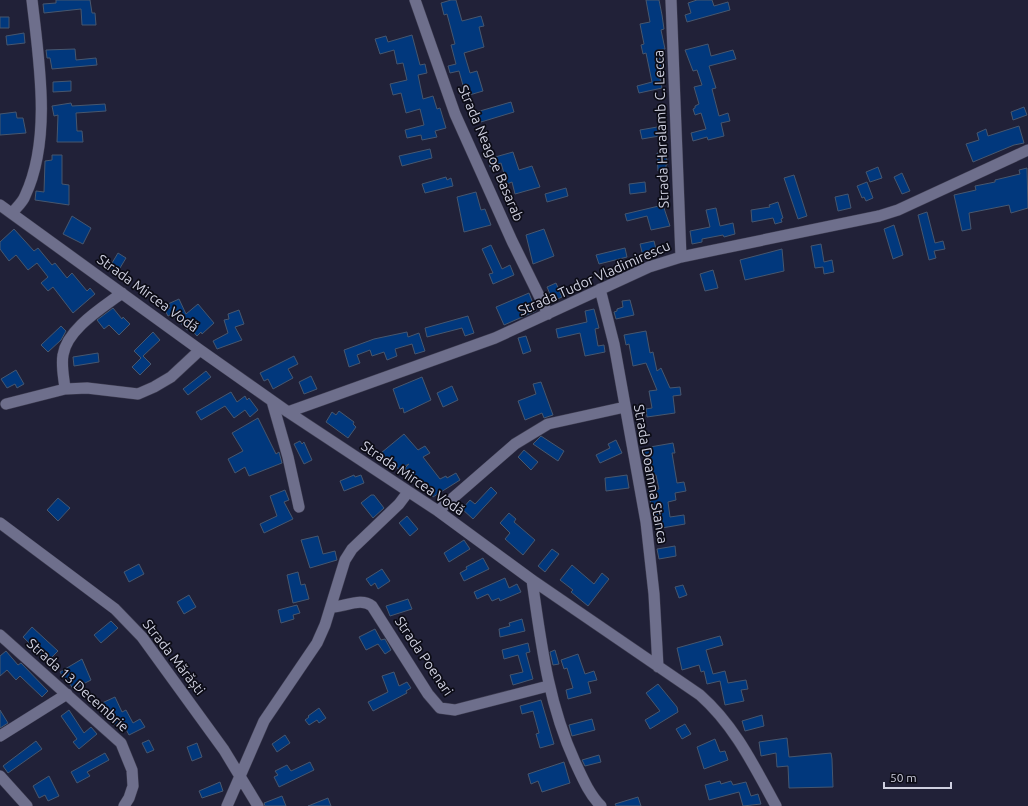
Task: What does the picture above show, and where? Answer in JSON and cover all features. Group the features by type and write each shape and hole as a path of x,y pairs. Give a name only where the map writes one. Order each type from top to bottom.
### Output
{"street":[{"path":"12,213 25,198 34,167 41,125 41,80 32,0"},
{"name":"Strada Neagoe Basarab","path":"415,0 455,114 512,241 548,314"},
{"name":"Strada Haralamb C. Lecca","path":"671,0 681,256"},
{"name":"Strada Tudor Vladimirescu","path":"288,412 495,338 649,267 681,256 879,216 898,210 1028,150"},
{"name":"Strada Mircea Vodă","path":"0,205 272,401 438,511 532,580 700,695 717,710 746,750 776,806"},
{"name":"Strada Doamna Stanca","path":"600,289 614,344 646,522 654,594 658,667"},
{"path":"65,389 62,368 66,343 75,330 122,293"},
{"path":"6,404 65,389 87,388 138,394 154,388 171,377 200,350"},
{"path":"272,401 288,456 299,507"},
{"path":"438,511 515,444 548,424 625,407"},
{"path":"227,806 264,721 317,642 331,607 341,571 352,549 399,504 408,492"},
{"name":"Strada Mărăști","path":"0,523 114,609 142,636 240,775 258,806"},
{"path":"532,580 542,655 548,686 563,736 582,779 601,806"},
{"name":"Strada Poenari","path":"331,607 342,607 362,601 367,602 372,606 428,694 440,708 455,710 548,686"},
{"name":"Strada 13 Decembrie","path":"0,635 121,744 130,763 133,778 133,786 129,798 124,806"},
{"path":"0,736 67,694"},
{"path":"0,776 27,806"}],"building":[{"path":"56,0 90,0 92,13 95,13 96,25 82,25 81,9 44,13 43,4 56,3"},
{"path":"456,0 462,21 481,16 484,26 479,27 484,47 464,53 470,73 477,71 483,91 466,96 459,71 450,73 448,66 456,64 451,45 455,44 447,14 444,15 441,3"},
{"path":"646,0 659,0 664,29 661,30 665,49 658,50 662,68 658,69 662,88 639,93 637,86 652,82 646,53 643,54 641,45 644,44 640,24 650,22"},
{"path":"697,0 712,0 714,6 728,2 730,10 687,22 685,15 691,13 688,3"},
{"path":"0,17 9,17 9,28 0,28"},
{"path":"24,33 25,43 7,45 6,36"},
{"path":"412,35 420,65 425,64 427,73 418,75 423,99 433,96 437,109 440,108 446,128 435,131 437,137 422,140 421,135 407,138 405,130 424,125 420,109 406,113 401,93 393,95 390,84 407,80 403,63 397,64 394,50 380,54 375,39 386,36 388,42"},
{"path":"708,44 711,56 733,50 736,59 709,66 716,88 712,89 719,116 728,113 730,121 721,123 724,136 708,140 707,137 693,141 691,133 706,129 701,113 695,115 693,109 699,104 694,87 702,85 697,70 693,71 685,50"},
{"path":"75,49 76,60 96,58 97,65 52,69 50,58 47,58 46,50"},
{"path":"71,81 71,91 53,92 53,82"},
{"path":"511,102 514,112 481,122 480,120 475,121 473,113"},
{"path":"71,103 72,106 105,104 106,111 76,113 77,131 82,131 83,142 57,142 58,115 54,116 52,106"},
{"path":"1024,107 1027,115 1013,120 1011,112"},
{"path":"16,112 17,118 23,118 26,133 0,135 0,114"},
{"path":"663,126 665,135 642,139 640,130"},
{"path":"1019,126 1024,143 1014,145 973,162 966,144 979,140 977,133 986,129 988,136"},
{"path":"430,149 432,158 402,166 399,156"},
{"path":"513,152 519,170 532,166 540,187 515,194 512,182 507,184 501,163 490,167 488,159"},
{"path":"657,153 665,153 668,164 666,165 666,170 658,171"},
{"path":"52,155 62,155 62,184 69,185 69,205 35,200 36,191 44,192 45,161 52,160"},
{"path":"878,167 882,178 870,182 866,172"},
{"path":"1027,168 1028,208 1011,213 1009,205 969,213 971,229 962,231 954,195 976,190 975,186 995,182 995,180 1020,174 1019,170"},
{"path":"902,173 910,191 902,194 894,177"},
{"path":"794,175 807,216 798,219 784,178"},
{"path":"446,177 447,180 451,178 453,186 425,193 422,184"},
{"path":"645,182 646,192 630,194 629,184"},
{"path":"867,182 873,198 866,201 864,197 862,198 857,186"},
{"path":"566,188 568,196 547,202 545,194"},
{"path":"476,192 481,210 485,209 491,225 464,232 457,197"},
{"path":"848,194 851,208 838,211 835,197"},
{"path":"778,202 783,218 781,219 782,222 775,224 773,218 752,222 751,210 770,207 769,205"},
{"path":"663,205 670,226 651,230 647,216 627,221 625,214"},
{"path":"716,208 720,226 733,223 735,234 724,237 723,235 702,239 702,242 692,244 690,231 710,227 706,210"},
{"path":"927,212 935,243 943,241 945,249 934,251 936,258 929,260 918,215"},
{"path":"72,216 91,228 83,244 63,234"},
{"path":"894,225 903,255 893,259 884,229"},
{"path":"14,229 34,251 38,248 52,265 55,263 67,278 72,273 87,291 90,288 95,294 73,313 53,287 48,291 41,283 48,277 37,263 28,270 16,255 9,261 0,249 0,242"},
{"path":"544,229 554,256 533,264 526,235"},
{"path":"654,241 657,253 643,256 640,244"},
{"path":"821,244 824,262 832,260 834,272 824,274 823,267 815,268 811,246"},
{"path":"491,245 502,269 510,265 514,275 493,284 489,274 493,273 482,249"},
{"path":"625,248 627,257 599,264 596,255"},
{"path":"782,249 784,271 745,280 740,260"},
{"path":"118,253 126,258 117,273 109,268"},
{"path":"713,270 718,288 705,291 700,274"},
{"path":"556,283 562,297 553,301 547,287"},
{"path":"529,293 536,311 504,325 496,307"},
{"path":"179,299 186,314 198,304 214,323 202,334 201,332 197,336 190,328 187,330 172,314 168,316 165,310 170,308 168,304"},
{"path":"630,300 634,315 616,319 614,312 623,307 622,301"},
{"path":"113,308 122,319 123,317 130,324 119,335 109,325 104,329 97,320"},
{"path":"594,309 599,328 595,329 598,346 604,345 605,352 585,356 580,333 558,338 556,329 587,322 585,311"},
{"path":"239,310 244,324 235,327 242,340 217,349 213,341 228,333 224,320 229,319 228,314"},
{"path":"468,316 474,333 465,336 462,328 427,337 425,328"},
{"path":"61,326 66,331 61,340 48,352 41,345"},
{"path":"646,331 650,353 653,352 657,371 661,368 670,388 680,387 681,395 673,396 675,413 647,417 646,409 652,408 649,391 657,390 646,363 633,366 629,344 626,345 624,335"},
{"path":"153,332 160,340 143,356 151,364 140,375 132,367 141,358 134,351"},
{"path":"407,332 408,337 419,333 425,351 415,354 412,344 395,349 397,356 387,360 384,352 372,356 370,350 357,355 360,363 349,367 344,350 374,339"},
{"path":"526,336 531,351 523,354 518,338"},
{"path":"98,353 99,362 74,366 73,357"},
{"path":"294,356 298,364 288,369 293,378 273,389 268,379 264,381 260,373"},
{"path":"16,370 24,384 17,388 15,384 7,388 1,379"},
{"path":"206,371 211,377 188,395 183,389"},
{"path":"311,376 317,389 304,394 299,382"},
{"path":"422,377 431,400 404,413 403,408 400,409 393,389"},
{"path":"541,382 553,415 544,418 542,413 525,420 518,401 536,394 533,384"},
{"path":"452,386 458,400 443,407 437,393"},
{"path":"231,392 237,402 245,396 247,400 249,398 258,410 250,417 245,410 234,418 225,406 201,420 196,412"},
{"path":"339,411 354,422 353,424 356,427 348,438 326,422 332,412 336,415"},
{"path":"258,418 276,454 279,452 282,463 249,476 245,467 235,473 228,459 243,451 232,433"},
{"path":"404,434 418,450 425,446 430,453 423,457 440,479 446,476 447,478 456,473 460,480 433,497 423,481 422,482 420,480 416,483 405,468 409,464 398,469 391,458 387,461 381,453"},
{"path":"541,436 564,451 558,461 533,444"},
{"path":"616,440 622,453 600,463 596,455 610,448 608,444"},
{"path":"300,441 302,444 304,442 312,460 304,464 294,444"},
{"path":"673,443 675,453 672,453 677,483 684,482 686,491 675,493 676,500 668,502 670,517 684,515 685,524 656,529 648,490 659,489 656,475 650,476 647,457 645,458 644,451 650,449 650,447"},
{"path":"524,450 538,462 531,470 518,457"},
{"path":"354,475 355,477 361,475 364,483 344,491 340,481"},
{"path":"627,475 629,488 606,491 605,478"},
{"path":"491,487 497,493 473,519 462,509 470,500 475,504"},
{"path":"285,490 289,500 284,502 293,519 264,533 260,524 277,516 270,496"},
{"path":"371,495 374,495 384,508 373,518 361,503"},
{"path":"58,498 70,508 58,521 47,510"},
{"path":"509,513 516,519 514,522 535,540 523,555 505,539 510,533 500,523"},
{"path":"407,516 418,529 410,536 399,523"},
{"path":"318,536 323,554 335,551 337,560 310,568 301,540"},
{"path":"464,540 470,549 449,562 444,553"},
{"path":"675,546 676,556 659,559 657,549"},
{"path":"552,549 559,554 545,572 538,566"},
{"path":"483,558 489,569 464,581 460,573 467,569 466,567"},
{"path":"139,564 144,574 129,582 124,572"},
{"path":"572,565 594,584 602,573 609,579 588,606 571,592 573,590 560,580"},
{"path":"382,569 390,581 378,589 375,583 371,586 366,579"},
{"path":"298,572 301,585 305,584 309,599 293,603 287,575"},
{"path":"505,578 509,588 517,584 521,592 500,601 499,598 492,601 488,594 477,599 474,592"},
{"path":"683,585 687,595 679,598 675,587"},
{"path":"189,595 196,607 184,614 177,602"},
{"path":"408,599 412,609 390,616 386,606"},
{"path":"297,605 300,613 293,615 294,619 281,623 278,610"},
{"path":"522,619 525,631 500,637 499,629 510,626 509,623"},
{"path":"111,621 118,628 101,643 94,635"},
{"path":"32,627 58,651 48,661 23,637"},
{"path":"375,629 381,640 385,639 391,650 385,654 378,644 366,650 359,637"},
{"path":"720,636 723,645 706,650 713,674 725,671 728,683 746,680 748,689 741,690 744,701 725,705 720,681 707,684 704,671 701,672 699,665 682,670 677,648"},
{"path":"528,643 530,652 526,653 533,679 513,685 510,675 523,672 518,655 504,659 502,650"},
{"path":"555,650 559,664 553,665 550,652"},
{"path":"6,651 18,665 21,663 48,691 42,697 20,676 16,680 7,670 0,676 0,656"},
{"path":"578,654 585,674 594,671 597,680 588,682 591,693 568,699 566,690 573,688 567,668 564,669 561,660"},
{"path":"82,659 91,680 73,689 67,679 65,680 60,672"},
{"path":"394,672 399,686 407,682 411,688 406,691 407,693 373,711 368,702 388,692 382,676"},
{"path":"658,684 677,707 678,712 650,729 645,720 660,711 646,693"},
{"path":"115,697 122,712 126,710 133,723 140,719 145,727 129,735 122,722 116,726 102,703"},
{"path":"541,700 554,744 540,748 536,734 539,733 533,711 522,714 520,706"},
{"path":"319,708 326,718 319,723 317,720 309,725 305,720"},
{"path":"0,710 8,723 0,728"},
{"path":"69,710 84,733 91,727 97,734 79,749 73,742 77,739 61,716"},
{"path":"762,715 764,726 745,731 742,721"},
{"path":"592,719 595,730 572,736 569,725"},
{"path":"685,724 691,734 682,739 676,729"},
{"path":"285,735 290,743 277,752 272,744"},
{"path":"787,738 789,757 831,753 833,787 789,788 788,766 777,767 776,753 761,756 759,742"},
{"path":"715,739 720,752 725,751 728,760 704,769 697,747"},
{"path":"149,740 154,750 147,753 142,743"},
{"path":"36,741 42,749 8,773 3,766"},
{"path":"197,743 202,757 192,761 187,747"},
{"path":"105,753 109,760 87,772 90,776 77,783 71,772"},
{"path":"599,755 601,762 585,766 582,760"},
{"path":"310,762 314,770 279,787 274,777 278,775 275,771 287,765 291,771"},
{"path":"564,762 570,783 542,792 538,781 531,784 528,774"},
{"path":"49,776 59,796 48,801 45,795 39,798 33,786"},
{"path":"720,781 721,784 731,781 733,785 746,782 751,796 758,794 761,804 743,806 739,792 709,800 705,785"},
{"path":"220,782 223,791 202,798 199,791"},
{"path":"282,796 286,806 265,806 264,803"},
{"path":"638,797 641,806 616,806 615,804"},
{"path":"328,798 331,806 308,806"}]}
